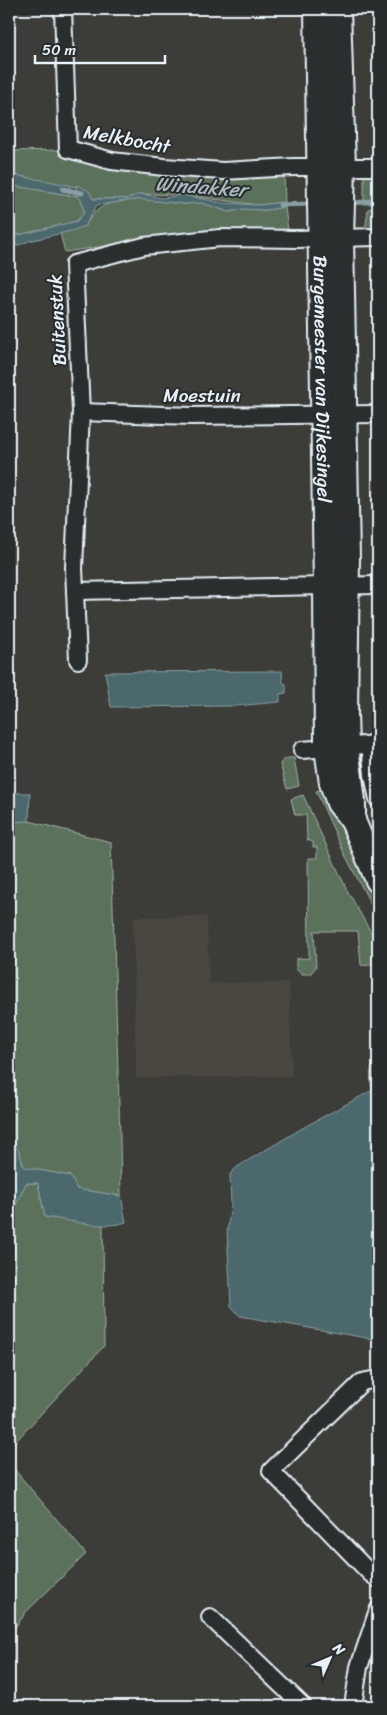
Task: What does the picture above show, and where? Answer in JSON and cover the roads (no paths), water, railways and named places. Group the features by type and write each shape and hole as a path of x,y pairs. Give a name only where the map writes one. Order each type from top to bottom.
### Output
{"street":[{"name":"Melkbocht","path":"63,9 68,149 112,161 164,168 223,171 320,167"},
{"name":"Burgemeester van Dijkesingel","path":"317,9 320,167 330,238 334,415 336,747 353,802 353,821 378,880"},
{"name":"Burgemeester van Dijkesingel","path":"330,238 343,166 338,9"},
{"path":"320,167 378,167"},
{"path":"330,238 378,237"},
{"name":"Buitenstuk","path":"78,660 74,568 81,412 74,264 144,246 220,238 330,238"},
{"name":"Moestuin","path":"81,412 191,416 378,414"},
{"path":"75,591 378,585"},
{"path":"302,750 374,744 373,775 378,799"},
{"path":"378,1382 372,1380 362,1382 271,1471 378,1579"},
{"path":"353,1706 359,1667 378,1610"},
{"path":"210,1617 303,1706"}],"water":[{"path":"9,172 13,175 70,185 69,195 9,185"},
{"path":"77,185 89,191 93,199 127,199 140,194 162,198 182,195 224,203 258,205 285,202 285,207 266,210 242,209 229,212 202,203 183,204 140,199 97,205 85,226 29,241 9,249 9,236 77,221 84,213 82,202 75,194"},
{"path":"282,671 283,683 286,684 286,693 280,694 280,702 235,706 111,707 105,672"},
{"path":"9,793 30,793 29,821 9,822"},
{"path":"378,1087 378,1340 240,1316 231,1306 227,1231 231,1206 230,1174 237,1167 306,1126"},
{"path":"9,1141 18,1149 24,1167 70,1176 77,1189 121,1196 126,1222 97,1225 45,1217 38,1183 26,1183 14,1209 14,1706 9,1706"}],"waterway":[{"name":"Windakker","path":"63,189 82,193"},
{"name":"Windakker","path":"351,203 378,201"},
{"name":"Windakker","path":"280,205 311,204"}]}
